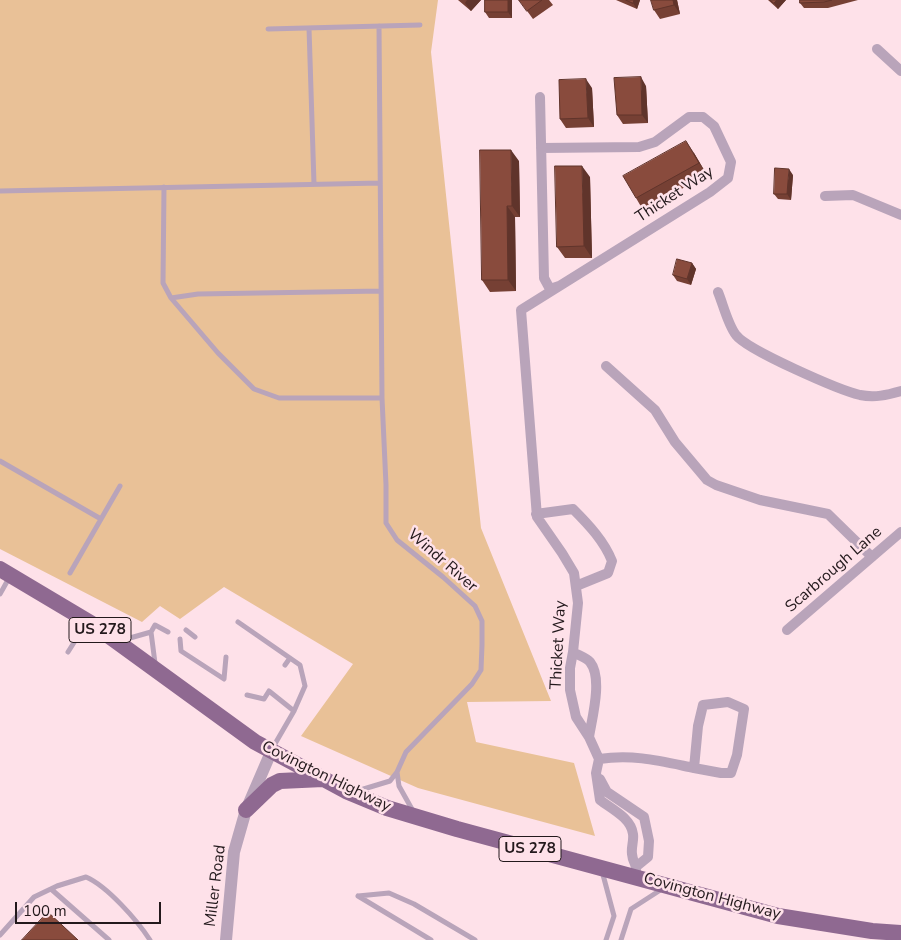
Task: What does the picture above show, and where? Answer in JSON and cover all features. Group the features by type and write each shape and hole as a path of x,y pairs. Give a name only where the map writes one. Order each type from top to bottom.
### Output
{"main road":[{"name":"Covington Highway","path":"5,573 87,621 254,742 351,793 387,808 602,868 636,872 668,886 778,916 873,936 901,934"},
{"path":"246,810 272,784 280,781 324,779"}],"street":[{"path":"878,49 901,71"},
{"path":"540,97 544,278 550,289 560,286"},
{"name":"Thicket Way","path":"541,148 639,147 655,142 689,117 703,117 714,126 731,162 728,178 710,192 521,310 536,517 574,573 578,603 574,652 570,668 571,702 576,718 589,736 599,759"},
{"path":"825,196 853,195 901,215"},
{"path":"718,292 736,335 755,349 809,375 859,394 881,397 901,390"},
{"path":"606,366 655,410 675,442 707,480 716,485 760,500 828,514 872,556"},
{"name":"Thicket Way","path":"536,514 573,509 589,525 608,550 612,561 608,573 576,586"},
{"name":"Scarbrough Lane","path":"787,630 901,532"},
{"path":"574,652 590,662 594,671 596,690 589,736"},
{"path":"636,872 632,855 634,836 632,827 625,818 600,800 596,772 599,759 621,756 646,758 694,768 722,773 731,773 737,755 744,709 728,702 703,705 698,726 694,768"},
{"name":"Miller Road","path":"226,940 234,852 246,810 271,752"},
{"path":"596,772 607,792 644,817 649,841 648,857 636,872"}],"lane":[{"path":"268,28 420,25"},
{"name":"Windr River","path":"379,26 382,398 386,523 397,540 475,606 482,621 481,670 466,689 406,752 397,772"},
{"path":"310,28 314,184"},
{"path":"0,191 50,191 164,186 380,183"},
{"path":"164,186 163,283 170,298 218,354 254,389 280,398 382,398"},
{"path":"170,298 198,294 381,291"},
{"path":"0,461 100,519"},
{"path":"70,573 120,486"},
{"path":"0,594 5,573"},
{"path":"68,652 87,621"},
{"path":"238,622 300,665 305,686 294,711 271,752"},
{"path":"156,671 151,632 155,625 168,632"},
{"path":"186,630 195,637"},
{"path":"117,642 151,632"},
{"path":"180,639 180,651 224,679 226,657"},
{"path":"285,665 290,658"},
{"path":"247,695 264,699 269,691 294,711"},
{"path":"351,793 390,781 397,772"},
{"path":"397,772 399,786 416,817"},
{"path":"602,868 614,916 606,940"},
{"path":"0,935 34,897 86,877 96,882 140,926 150,940"},
{"path":"621,940 631,909 668,886"},
{"path":"51,889 108,940"},
{"path":"431,940 358,896 390,894 414,904 475,940"}],"shaded area":[{"path":"0,0 438,0 431,52 481,528 551,701 467,702 476,742 574,763 595,836 418,788 301,736 353,664 224,587 180,619 160,606 142,622 0,549"}],"building":[{"path":"485,0 508,0 508,12 485,12"},
{"path":"519,0 542,0 527,11"},
{"path":"651,0 673,0 674,5 654,10"},
{"path":"800,0 832,0 800,3"},
{"path":"641,77 642,115 617,115 614,78"},
{"path":"586,79 588,118 560,119 559,80"},
{"path":"686,141 699,163 636,198 623,176"},
{"path":"480,150 511,150 512,206 507,206 508,280 482,280"},
{"path":"555,166 582,166 584,246 557,247"},
{"path":"775,168 789,169 787,194 774,194"},
{"path":"677,259 692,263 687,279 673,275"},
{"path":"48,912 78,940 22,940"}]}
